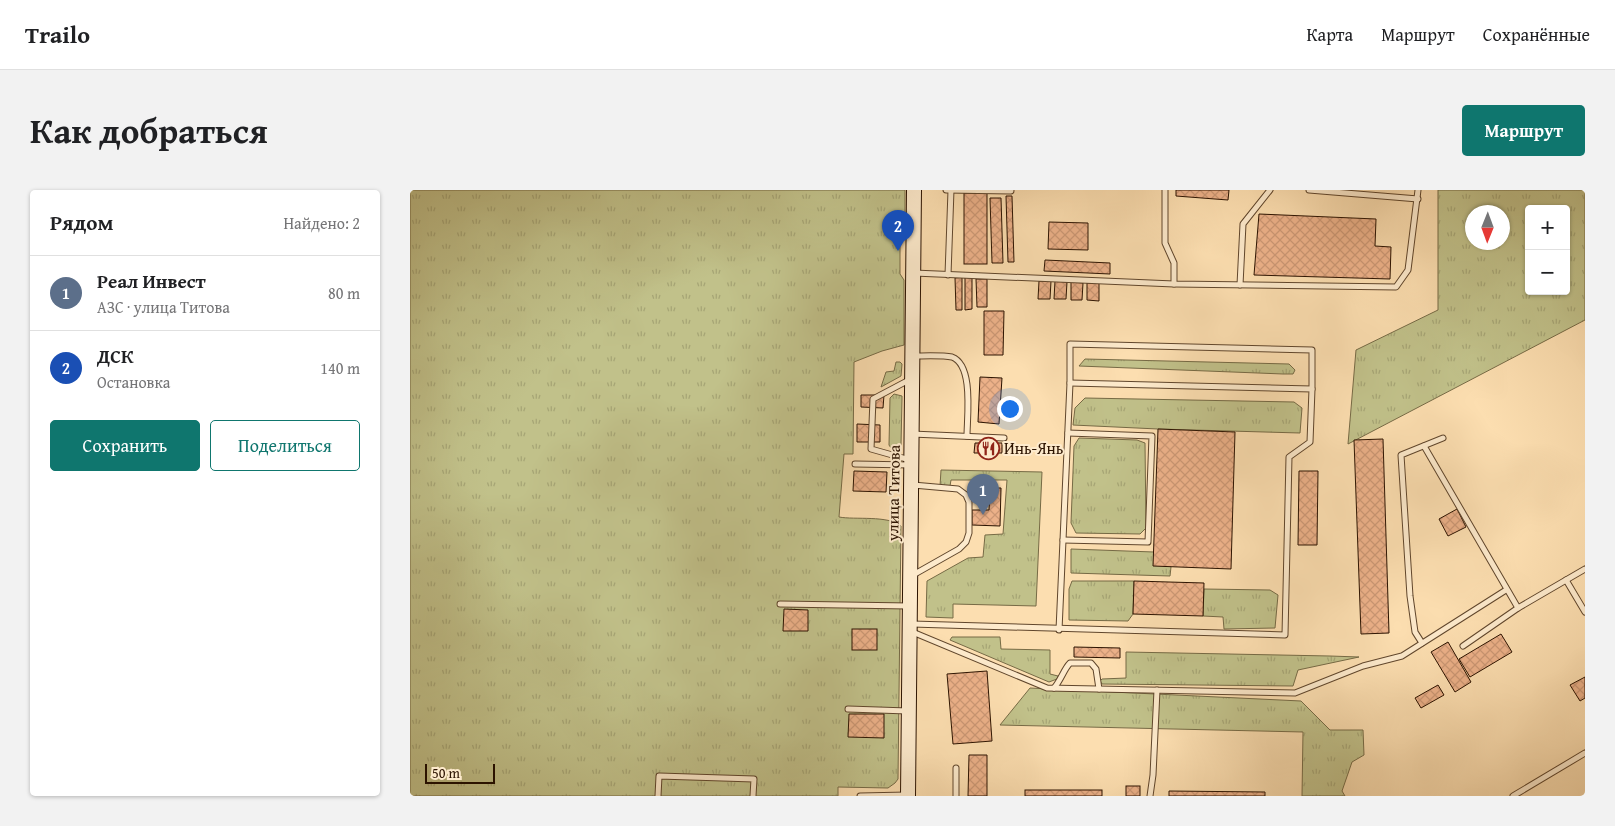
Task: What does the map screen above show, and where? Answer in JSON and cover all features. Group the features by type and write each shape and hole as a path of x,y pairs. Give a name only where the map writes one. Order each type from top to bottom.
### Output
{"main road":[{"name":"улица Титова","path":"908,795 914,190"}],"lane":[{"path":"946,190 1011,191"},
{"path":"948,274 951,190"},
{"path":"1165,190 1165,243 1174,263 1174,284"},
{"path":"1240,285 1243,224 1270,190"},
{"path":"1309,190 1418,198"},
{"path":"913,273 1174,284 1396,287 1408,270 1418,190"},
{"path":"910,628 1284,635 1289,457 1310,442 1312,350 1070,344 1059,630"},
{"path":"912,356 952,358 962,364 968,392 968,436"},
{"path":"911,463 871,449 873,399 912,378"},
{"path":"1070,383 1312,389"},
{"path":"1063,540 1148,542 1152,436 1068,433"},
{"path":"912,434 1004,438"},
{"path":"1422,643 1414,632 1401,455 1443,438"},
{"path":"1424,446 1518,608"},
{"path":"855,464 911,463"},
{"path":"910,576 959,549 966,542 969,533 969,502 966,494 958,489 911,484"},
{"path":"1463,646 1518,608 1585,569"},
{"path":"1566,580 1585,612"},
{"path":"910,628 1047,688 1295,693 1363,666 1402,656 1506,590"},
{"path":"780,604 910,606"},
{"path":"1054,688 1062,679 1066,667 1070,663 1091,664 1096,669 1100,689"},
{"path":"1150,796 1153,775 1157,690"},
{"path":"848,709 909,711"},
{"path":"1513,796 1585,753"},
{"path":"956,768 956,796"},
{"path":"658,796 659,776 754,778 753,796"},
{"path":"860,796 908,795"}],"green space":[{"path":"410,190 905,190 905,233 900,241 900,274 904,280 904,345 854,362 853,454 844,454 839,517 888,520 901,526 898,779 895,783 888,788 838,787 838,796 410,796"},
{"path":"1438,190 1585,190 1585,320 1348,444 1356,350 1438,310"},
{"path":"1085,359 1289,364 1295,370 1293,374 1283,374 1079,366"},
{"path":"896,362 902,364 901,376 881,387 886,372 894,371"},
{"path":"894,394 902,396 901,445 899,449 892,448 889,445 890,398"},
{"path":"1085,398 1294,402 1302,408 1300,433 1073,425 1075,408"},
{"path":"1079,438 1137,440 1145,443 1146,528 1140,534 1076,533 1071,523 1074,446"},
{"path":"941,470 1042,472 1036,606 953,604 953,618 926,617 927,581 968,558 983,557 985,535 1003,534 1007,480 951,480 950,486 940,486"},
{"path":"1071,549 1154,552 1171,567 1170,576 1071,573"},
{"path":"1072,581 1134,581 1133,614 1128,621 1069,620 1069,589"},
{"path":"1204,589 1270,590 1278,595 1275,628 1224,629 1223,617 1203,616"},
{"path":"952,637 1000,637 1001,649 1050,650 1050,674 1058,676 1057,679 1049,682 950,640"},
{"path":"1126,652 1359,657 1298,670 1293,686 1102,684 1100,681 1102,679 1126,678"},
{"path":"1030,688 1301,701 1330,730 1363,730 1364,755 1352,762 1342,791 1345,796 1302,796 1303,732 1000,725"}],"building":[{"path":"1176,190 1229,190 1228,200 1176,196"},
{"path":"964,193 987,193 987,264 964,264"},
{"path":"1006,196 1012,196 1014,262 1008,262"},
{"path":"990,198 1001,198 1003,263 992,263"},
{"path":"1259,214 1376,219 1375,246 1391,247 1390,279 1254,275"},
{"path":"1049,222 1088,223 1088,250 1048,249"},
{"path":"1045,260 1110,263 1110,274 1044,271"},
{"path":"962,277 962,310 956,310 955,278"},
{"path":"965,277 972,277 972,309 965,310"},
{"path":"976,279 987,279 987,307 977,307"},
{"path":"1039,281 1051,281 1050,299 1038,299"},
{"path":"1055,281 1067,282 1066,299 1054,299"},
{"path":"1071,282 1083,283 1082,300 1071,300"},
{"path":"1087,283 1099,283 1099,301 1087,300"},
{"path":"984,311 1004,311 1003,355 984,355"},
{"path":"980,377 1002,378 999,424 978,422"},
{"path":"861,395 884,395 883,408 861,407"},
{"path":"857,424 880,425 880,442 857,442"},
{"path":"1158,429 1235,432 1231,569 1153,566"},
{"path":"1383,439 1389,633 1361,634 1354,440"},
{"name":"Инь-Янь","path":"975,443 1002,443 1002,453 974,453"},
{"path":"854,471 887,472 886,492 853,491"},
{"path":"1299,471 1318,471 1317,545 1298,545"},
{"path":"990,488 1001,488 1000,526 972,525 972,510 989,510"},
{"path":"1457,509 1466,527 1448,536 1439,519"},
{"path":"1134,581 1204,583 1203,616 1133,614"},
{"path":"784,609 808,610 808,631 783,631"},
{"path":"852,629 877,629 877,650 852,650"},
{"path":"1501,634 1512,652 1470,677 1459,659"},
{"path":"1448,642 1471,682 1455,692 1431,652"},
{"path":"1074,647 1120,648 1120,658 1074,657"},
{"path":"987,671 992,741 953,744 947,674"},
{"path":"1585,677 1585,698 1580,701 1570,685"},
{"path":"1438,685 1444,695 1421,708 1415,698"},
{"path":"849,714 884,714 884,738 848,737"},
{"path":"969,755 987,755 987,796 968,796"},
{"path":"1126,786 1140,786 1140,796 1126,796"},
{"path":"1025,790 1102,790 1102,796 1025,796"},
{"path":"1169,791 1265,792 1265,796 1169,796"}],"place":[{"name":"ДСК","path":"898,251"},
{"name":"Инь-Янь","path":"988,448"},
{"name":"Реал Инвест","path":"983,515"}]}
